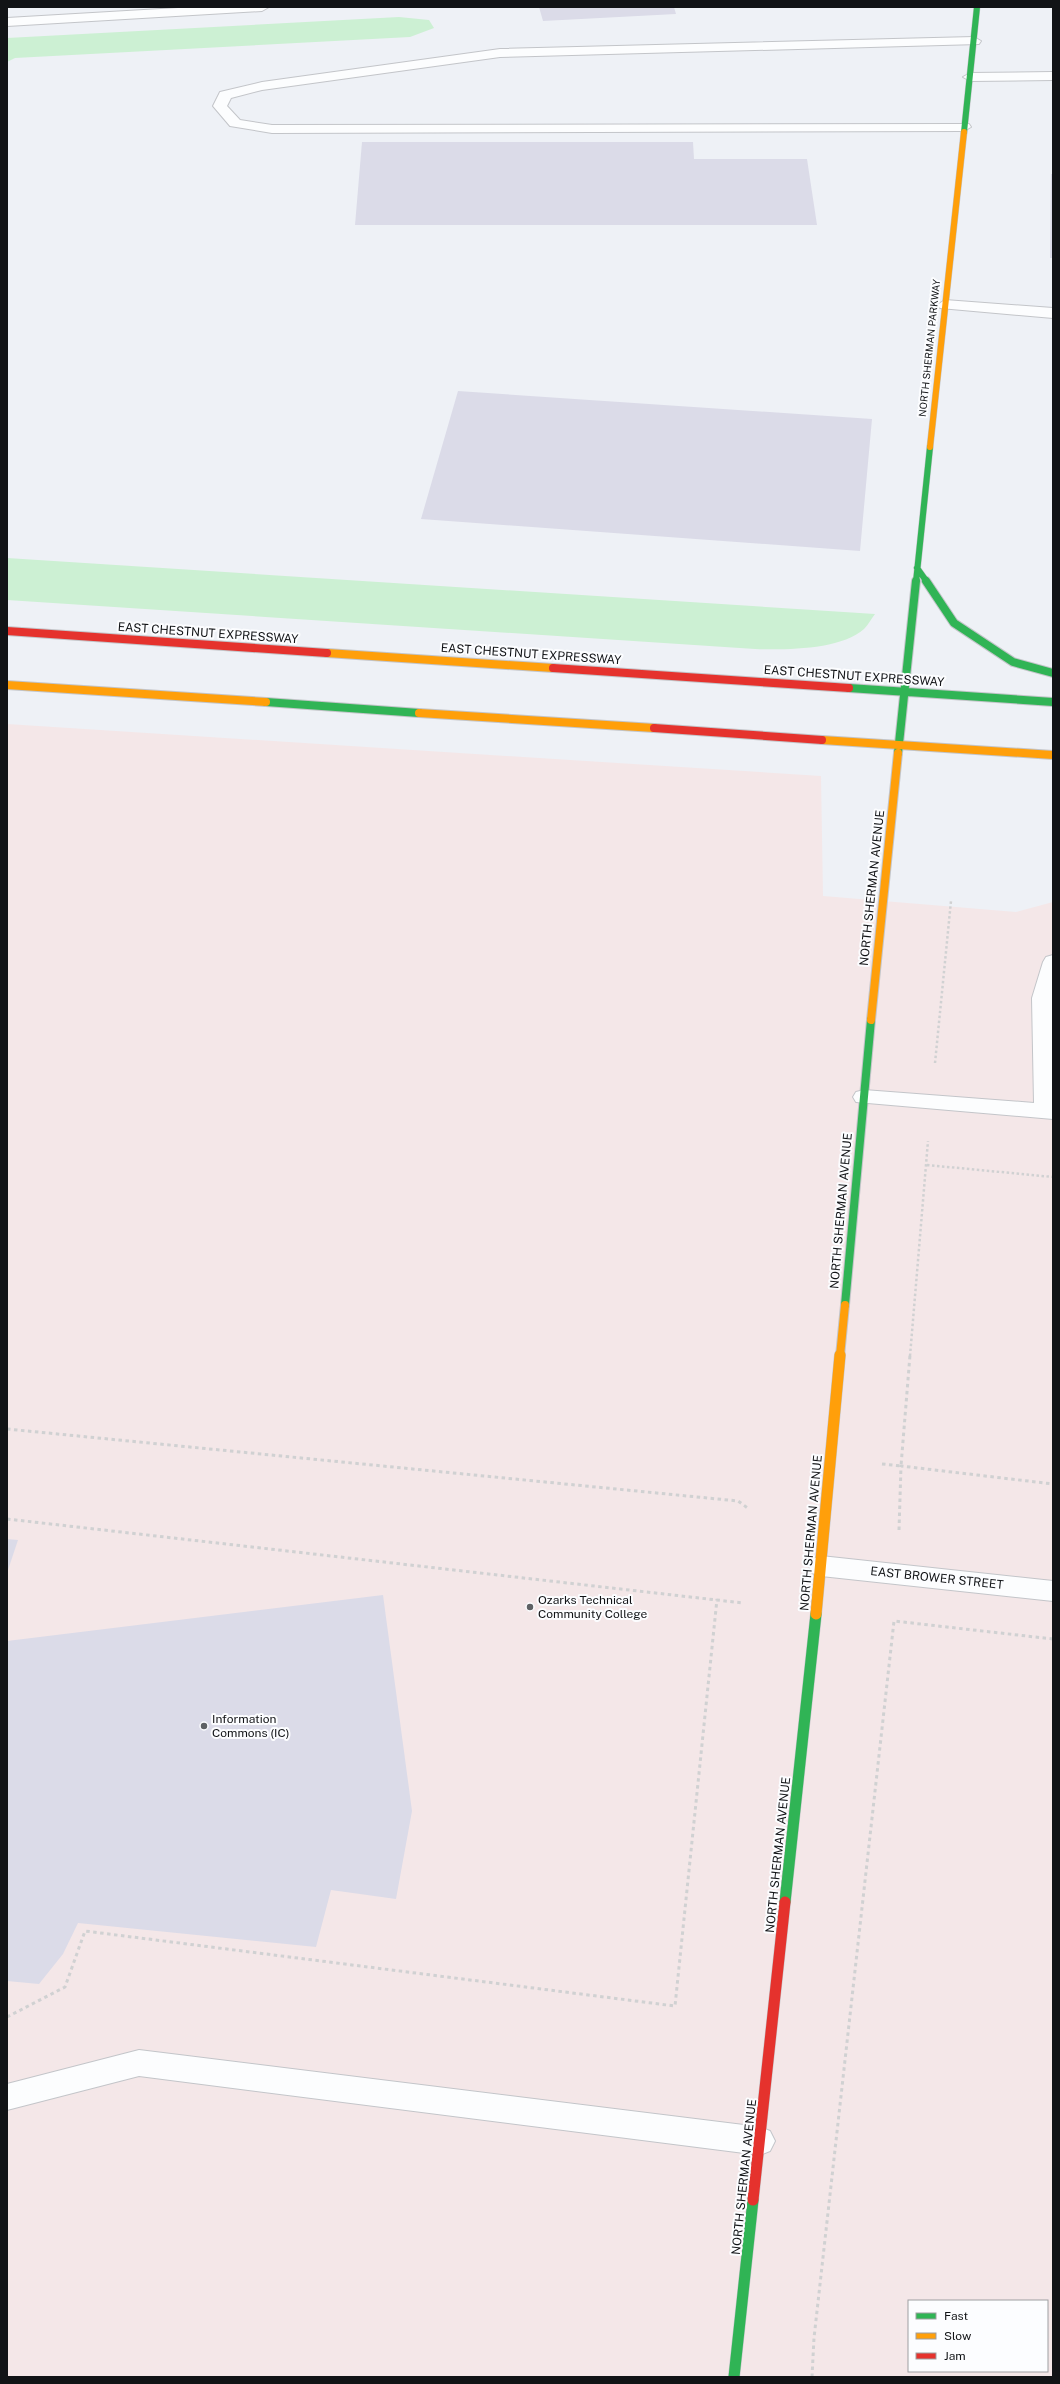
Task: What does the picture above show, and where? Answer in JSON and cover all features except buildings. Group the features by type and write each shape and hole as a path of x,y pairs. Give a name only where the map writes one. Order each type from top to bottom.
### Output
{"street":[{"path":"7,22 64,13 262,7"},
{"name":"NORTH SHERMAN PARKWAY","path":"905,691 977,7"},
{"path":"964,127 272,129 235,123 220,106 225,95 262,86 500,53 974,41"},
{"path":"970,77 1053,76"},
{"path":"945,305 1053,313"},
{"path":"917,568 954,623 1013,662 1053,674"},
{"name":"EAST CHESTNUT EXPRESSWAY","path":"7,631 1053,702"},
{"path":"7,685 900,743 1053,755"},
{"name":"NORTH SHERMAN AVENUE","path":"734,2377 821,1566 864,1097 905,691"},
{"path":"864,1097 1049,1112 1042,998 1053,962"},
{"name":"EAST BROWER STREET","path":"821,1566 1053,1591"},
{"path":"7,2097 139,2063 760,2141"}],"path":[{"path":"899,1530 901,1466 931,1102 951,901"},
{"path":"927,1165 1053,1177"},
{"path":"7,1429 738,1501 749,1509"},
{"path":"882,1464 1053,1484"},
{"path":"7,1519 742,1602"},
{"path":"7,2017 65,1987 85,1931 675,2006 717,1599"},
{"path":"812,2377 814,2338 894,1621 1053,1639"}],"shaded area":[{"name":"Ozarks Technical Community College","path":"7,724 821,776 823,896 1016,912 1053,902 1053,2377 7,2377"}],"green space":[{"path":"399,17 429,20 434,28 410,37 15,58 7,62 7,38"},
{"path":"7,558 875,614 864,629 854,636 841,641 827,645 796,649 755,649 7,600"}],"traffic: fast":[{"path":"964,132 977,7"},
{"path":"898,753 930,447"},
{"path":"917,568 954,623 1013,662 1053,673"},
{"path":"849,688 1053,702"},
{"path":"266,702 419,713"},
{"path":"845,1305 871,1020"},
{"path":"785,1902 816,1614"},
{"path":"734,2377 753,2200"}],"traffic: slow":[{"path":"930,447 964,132"},
{"path":"327,653 553,668"},
{"path":"7,685 266,702"},
{"path":"419,713 654,728"},
{"path":"822,740 1053,755"},
{"path":"871,1020 898,753"},
{"path":"816,1614 845,1305"}],"traffic: jam":[{"path":"7,631 327,653"},
{"path":"553,668 849,688"},
{"path":"654,728 822,740"},
{"path":"753,2200 785,1902"}],"place":[{"name":"Ozarks Technical Community College","path":"530,1607"},
{"name":"Information Commons (IC)","path":"204,1726"}]}
